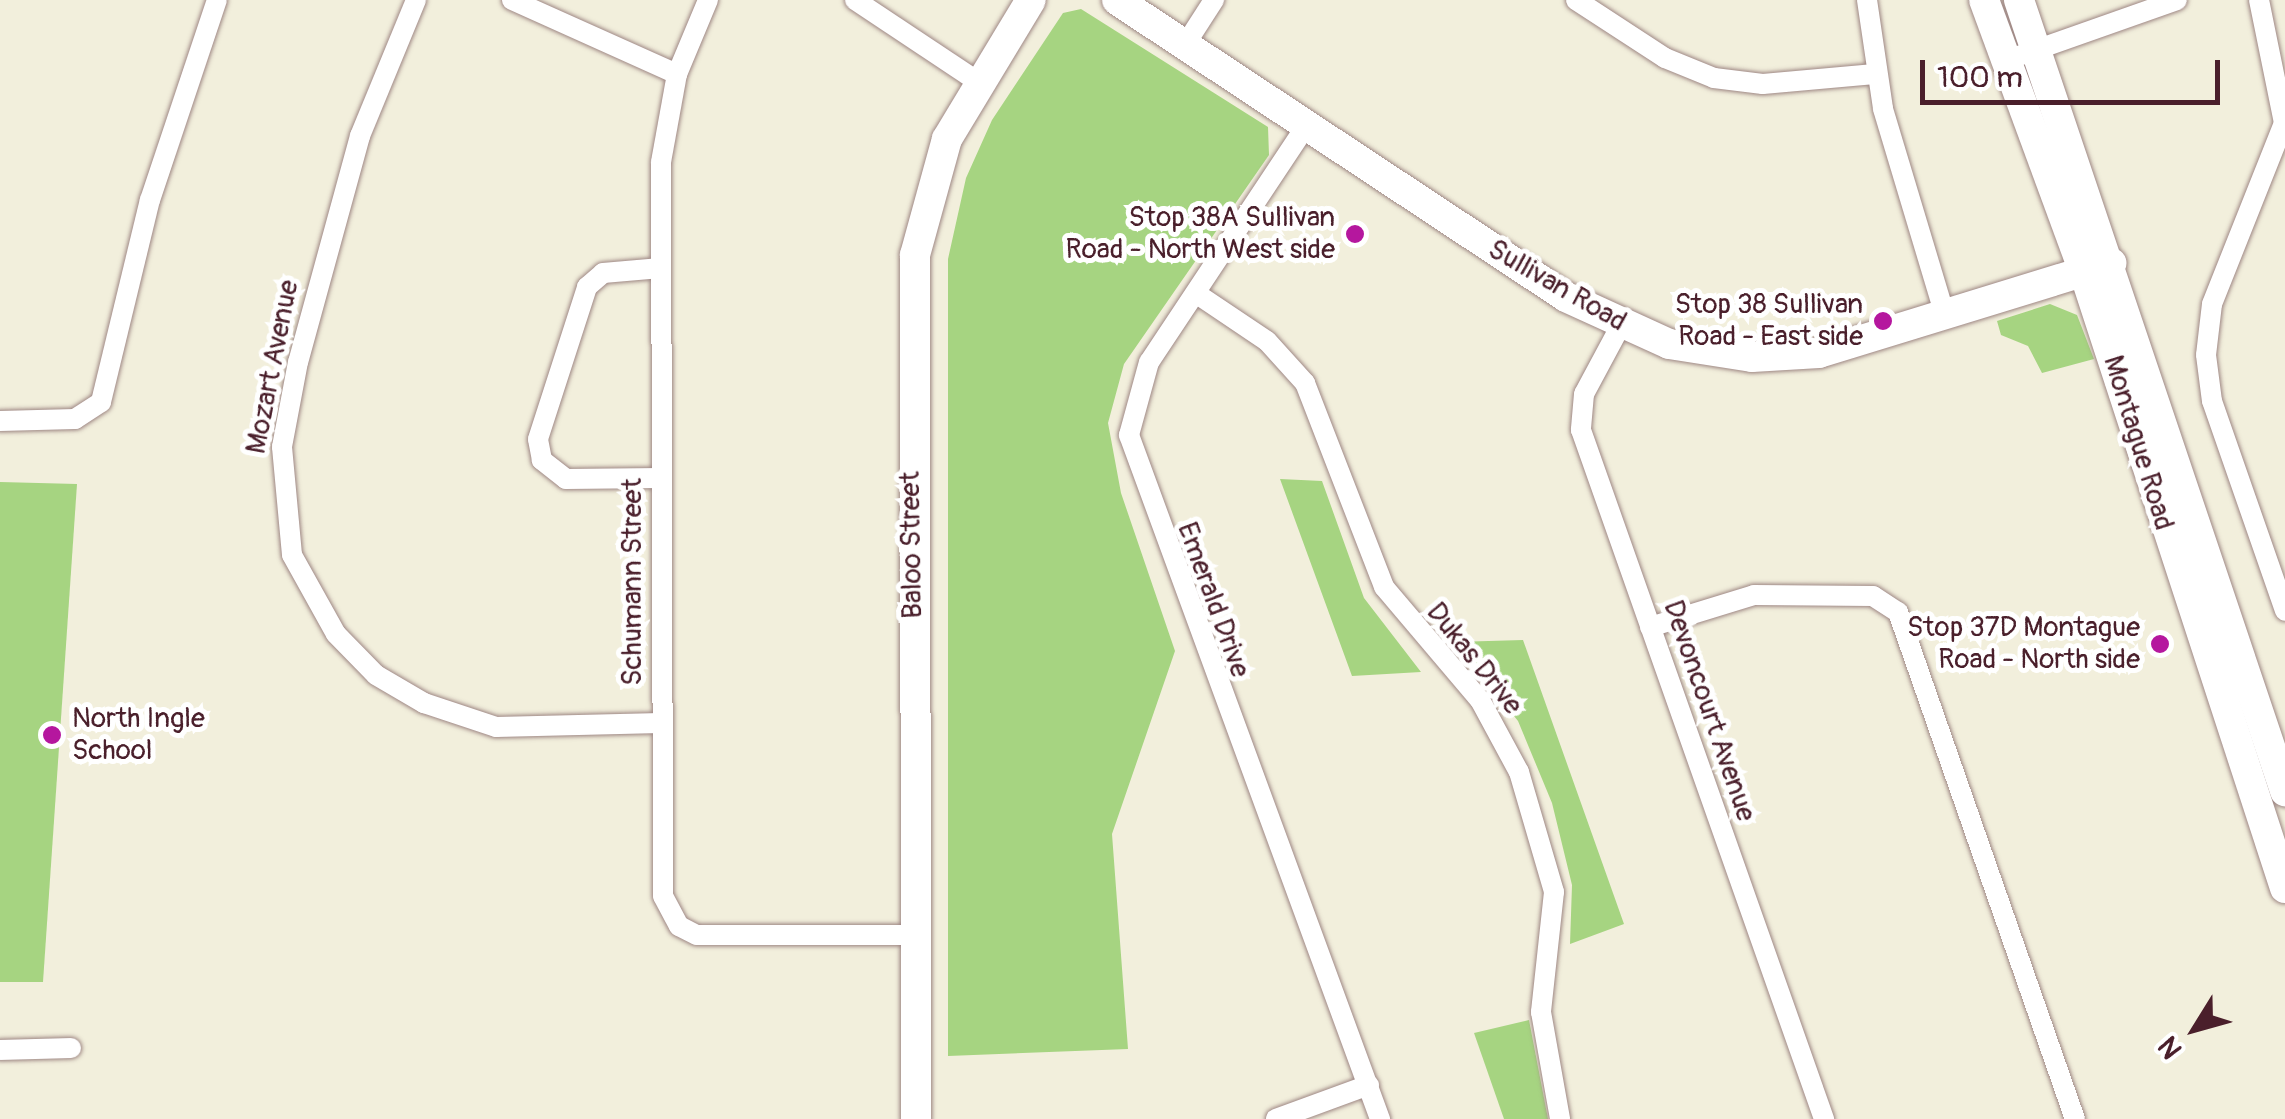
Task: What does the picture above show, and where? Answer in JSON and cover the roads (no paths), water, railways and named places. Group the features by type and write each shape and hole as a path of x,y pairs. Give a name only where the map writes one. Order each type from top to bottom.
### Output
{"street":[{"path":"0,421 75,419 101,402 150,200 218,0"},
{"name":"Mozart Avenue","path":"416,0 360,136 313,295 282,447 292,555 336,634 376,675 424,703 496,726 661,723"},
{"path":"512,0 677,74"},
{"name":"Schumann Street","path":"708,0 677,74 661,162 663,896 678,926 697,935 917,934"},
{"path":"855,0 977,81"},
{"name":"Baloo Street","path":"916,1119 912,285 931,182 977,81 1031,0"},
{"name":"Sullivan Road","path":"1117,0 1620,326 1689,348 1773,356 1838,349 2098,267"},
{"path":"1185,45 1214,0"},
{"path":"1576,0 1714,78 1762,84 1874,74"},
{"path":"1867,0 1874,74 1945,316"},
{"name":"Montague Road","path":"1984,0 2006,60 2098,267 2285,790"},
{"name":"Montague Road","path":"2019,0 2038,49 2098,267 2285,888"},
{"path":"2006,60 2177,0"},
{"path":"2258,0 2284,100 2280,161 2212,304 2206,355 2212,401 2285,610"},
{"name":"Emerald Drive","path":"1306,126 1139,382 1131,448 1380,1119"},
{"path":"660,478 566,480 542,460 538,438 587,287 614,270 661,268"},
{"name":"Dukas Drive","path":"1197,294 1267,341 1305,384 1384,587 1486,708 1519,772 1554,892 1541,1023 1560,1119"},
{"name":"Devoncourt Avenue","path":"1620,326 1584,394 1580,423 1824,1119"},
{"path":"1650,627 1754,595 1859,594 1892,604 2076,1119"},
{"path":"0,1050 72,1048"},
{"path":"1276,1119 1368,1085"}],"place":[{"name":"Stop 38A Sullivan Road - North West side","path":"1355,234"},
{"name":"Stop 38 Sullivan Road - East side","path":"1883,321"},
{"name":"Stop 37D Montague Road - North side","path":"2160,644"},
{"name":"North Ingle School","path":"52,735"}]}
